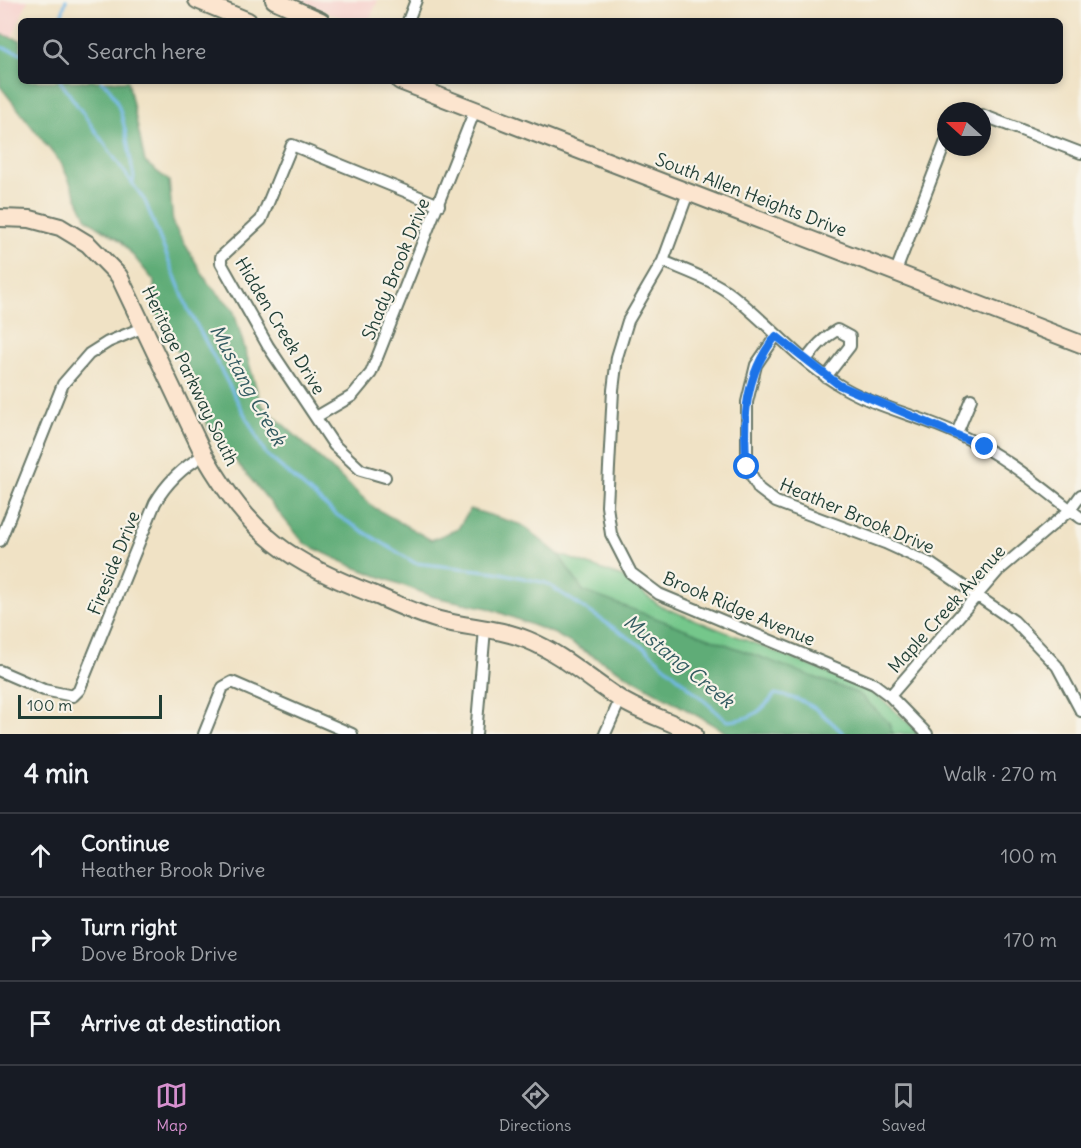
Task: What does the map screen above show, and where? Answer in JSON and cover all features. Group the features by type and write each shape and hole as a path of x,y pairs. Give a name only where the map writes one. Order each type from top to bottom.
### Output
{"street":[{"path":"197,0 241,18"},
{"path":"274,0 315,18"},
{"path":"409,18 416,0"},
{"name":"South Allen Heights Drive","path":"412,84 1081,344"},
{"name":"Shady Brook Drive","path":"316,417 352,396 371,373 476,110"},
{"path":"991,118 1081,153"},
{"name":"Hidden Creek Drive","path":"385,477 361,471 334,445 268,346 221,260 224,251 240,241 261,220 292,145 439,204"},
{"path":"896,271 940,156"},
{"name":"Brook Ridge Avenue","path":"688,192 663,261 628,321 617,357 607,506 611,534 619,554 631,573 659,594 874,684 890,696 927,734"},
{"name":"Heritage Parkway South","path":"0,218 44,221 88,244 119,276 204,455 245,514 266,537 292,557 312,569 436,620 499,630 528,640 572,664 620,700 694,734"},
{"path":"663,261 727,291 776,336 826,377 869,400 957,433 1026,474 1081,518"},
{"path":"0,541 63,384 89,354 108,342 144,327"},
{"path":"806,360 819,343 837,330 850,337 850,346 826,377"},
{"name":"Heather Brook Drive","path":"776,336 756,365 747,402 747,467 759,489 776,502 885,543 931,564 1022,627 1057,666 1081,711"},
{"path":"957,433 971,399"},
{"name":"Fireside Drive","path":"0,671 44,690 73,696 84,683 155,503 168,483 189,464 204,455"},
{"name":"Maple Creek Avenue","path":"890,696 998,571 1070,510 1081,495"},
{"path":"476,734 485,629"},
{"path":"204,734 223,687 229,682 351,734"},
{"path":"605,734 620,700"}],"shaded area":[{"path":"0,0 28,0 20,18 18,18 12,38 0,34"},
{"path":"296,0 378,0 370,18 342,18"}],"green space":[{"path":"0,34 18,39 18,84 129,84 145,162 169,181 173,224 208,283 233,309 261,404 373,507 431,540 458,529 470,509 522,525 558,554 583,591 859,694 888,722 893,734 729,734 555,634 488,608 434,597 354,567 305,544 208,428 187,365 163,330 154,305 154,281 121,241 87,219 62,165 0,86"},
{"path":"558,554 622,577 660,606 864,687 884,701 921,734 893,734 888,722 583,591"}],"waterway":[{"path":"61,18 66,0"},
{"name":"Mustang Creek","path":"0,47 18,52"},
{"name":"Mustang Creek","path":"62,84 145,201 188,309 266,454 335,514 415,563 496,572 546,583 646,649 727,721 742,719 754,714 775,694 797,699 813,707 844,734"},
{"path":"104,84 115,98 120,110 134,177 133,182"}],"route":[{"path":"747,467 745,427 752,374 763,351 776,336 826,377 853,393 957,433 985,447"}]}
